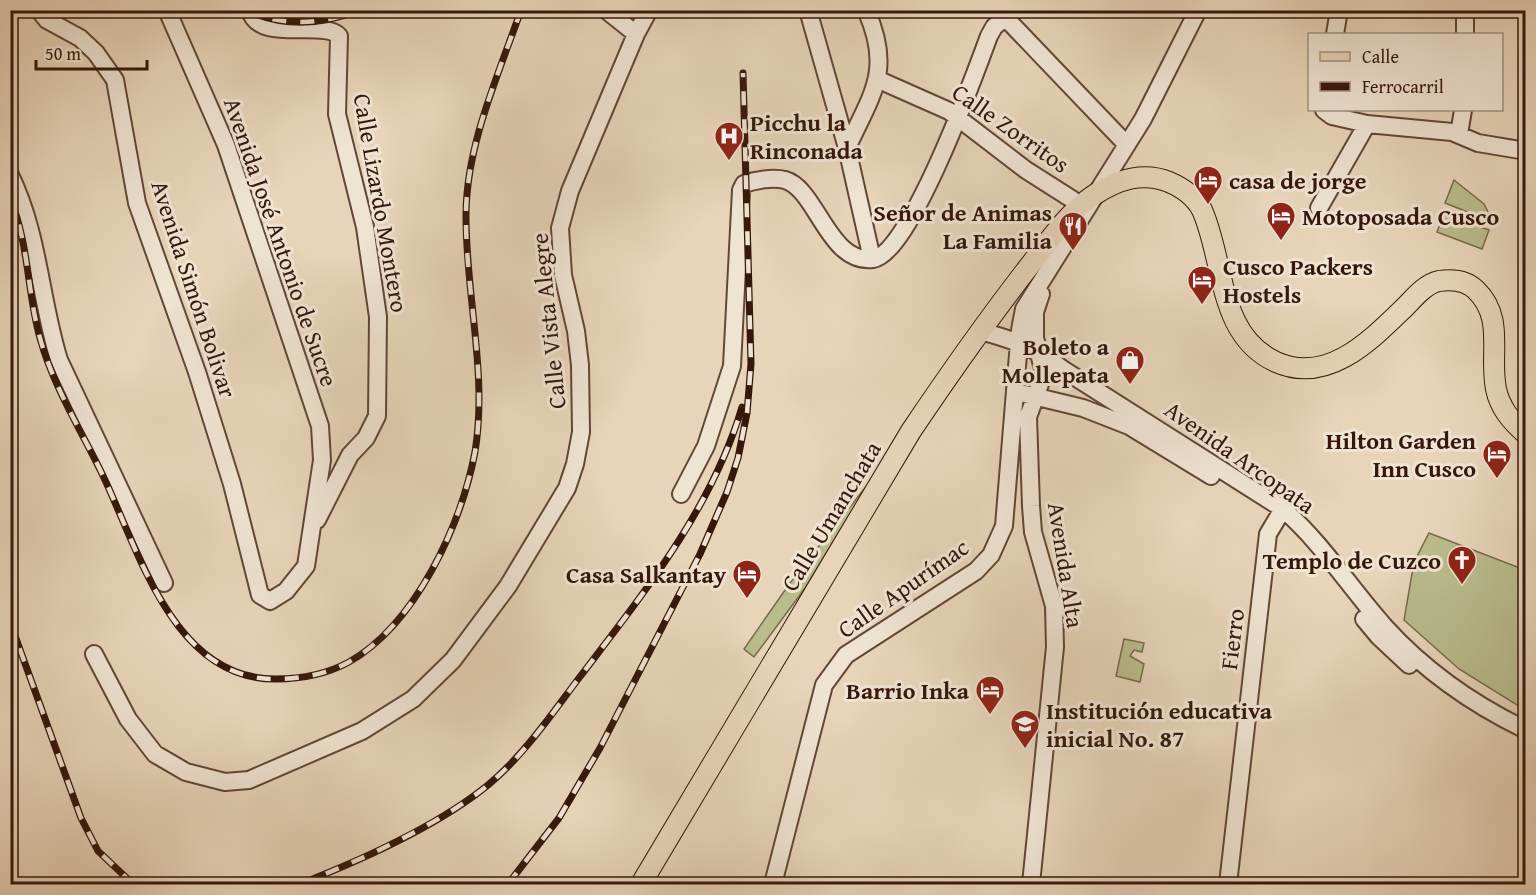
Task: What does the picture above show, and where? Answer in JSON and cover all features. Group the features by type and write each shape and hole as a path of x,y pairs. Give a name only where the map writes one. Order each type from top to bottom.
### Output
{"main road":[{"path":"1088,200 1136,177 1165,180 1191,194 1201,208 1218,270 1235,322 1243,337 1267,357 1292,368 1310,369 1341,360 1366,343 1421,291 1435,282 1453,279 1472,285 1484,298 1493,315 1496,387 1501,407 1526,434"},
{"name":"Calle Umanchata","path":"641,885 911,431 980,331 1051,238 1088,200"}],"street":[{"name":"Avenida Simón Bolivar","path":"39,10 47,20 80,38 96,53 114,80 137,203 197,372 232,484 260,595 266,600 274,600"},
{"name":"Avenida José Antonio de Sucre","path":"166,10 226,145 320,426 322,460 306,566 286,591 274,600"},
{"name":"Calle Lizardo Montero","path":"250,10 253,18 265,25 299,30 330,29 337,33 340,39 336,70 337,114 365,227 378,317 377,416 366,438 350,455 310,532"},
{"path":"282,10 315,10"},
{"path":"606,10 636,34"},
{"name":"Calle Vista Alegre","path":"94,654 128,719 155,754 186,772 225,782 249,780 362,731 413,699 453,660 508,586 567,488 575,464 581,432 580,365 576,331 563,275 560,228 570,190 636,34 649,10"},
{"path":"808,10 847,148 872,259"},
{"path":"847,148 879,80 879,49 866,10"},
{"name":"Calle Apurímac","path":"1038,351 1035,312 1056,260 1088,200 1127,145 1158,92 1198,10"},
{"path":"1335,33 1340,10"},
{"path":"1465,10 1465,33"},
{"path":"681,494 706,446 732,366 741,190 744,184 776,180 792,184 840,246 856,257 872,259 885,255 905,228 959,119 989,36 1005,13 1127,145"},
{"name":"Calle Zorritos","path":"879,80 949,111 1026,170 1088,200"},
{"path":"1460,134 1463,111"},
{"path":"1328,112 1367,124 1460,134 1478,142 1526,151"},
{"path":"1319,208 1367,124"},
{"path":"10,175 28,217 50,332 59,360 164,583"},
{"name":"Calle Apurímac","path":"773,885 824,685 833,669 846,655 976,571 991,555 1001,535 1009,496 1019,342 1024,309 1029,297 1056,260"},
{"name":"Avenida Arcopata","path":"980,331 1019,342 1038,351 1064,370 1145,420 1310,534 1384,626 1408,651 1460,694 1526,730"},
{"name":"Avenida Alta","path":"1031,885 1055,647 1054,606 1033,532 1028,417 1044,373 1038,351"},
{"name":"Avenida Arcopata","path":"1016,392 1083,408 1129,426 1280,513 1379,637 1399,657 1455,704 1487,724 1526,742"},
{"path":"322,460 350,455"},
{"name":"Fierro","path":"1228,885 1268,534 1280,513"},
{"path":"1001,535 1033,532"}],"green space":[{"path":"1454,180 1484,204 1493,222 1445,203"},
{"path":"1444,214 1489,230 1482,249 1437,232"},
{"path":"868,484 805,588 754,657 744,649 790,583"},
{"path":"1429,533 1525,570 1525,710 1459,669 1404,620 1414,562"},
{"path":"1124,639 1144,643 1142,652 1134,650 1130,656 1144,664 1140,682 1116,676"}],"railway":[{"path":"246,10 274,19 302,22 331,19 359,10"},
{"path":"10,198 21,232 36,321 46,357 61,393 105,480 132,543 166,608 187,636 212,659 241,674 285,679 332,670 349,662 373,645 415,598 447,541 468,480 475,452 479,392 467,243 468,187 485,110 521,10"},
{"path":"508,884 559,818 600,748 700,554 727,492 738,458 747,413 751,364 743,73"},
{"path":"300,884 423,828 468,800 513,761 627,615 673,549 713,481 742,407"},
{"path":"10,622 81,818 98,851 133,884"}],"place":[{"name":"Picchu la Rinconada","path":"729,162"},
{"name":"casa de jorge","path":"1208,206"},
{"name":"Motoposada Cusco","path":"1281,242"},
{"name":"Señor de Animas La Familia","path":"1073,252"},
{"name":"Cusco Packers Hostels","path":"1202,306"},
{"name":"Boleto a Mollepata","path":"1130,386"},
{"name":"Hilton Garden Inn Cusco","path":"1497,480"},
{"name":"Templo de Cuzco","path":"1462,586"},
{"name":"Casa Salkantay","path":"747,600"},
{"name":"Barrio Inka","path":"990,716"},
{"name":"Institución educativa inicial No. 87","path":"1025,750"}]}
